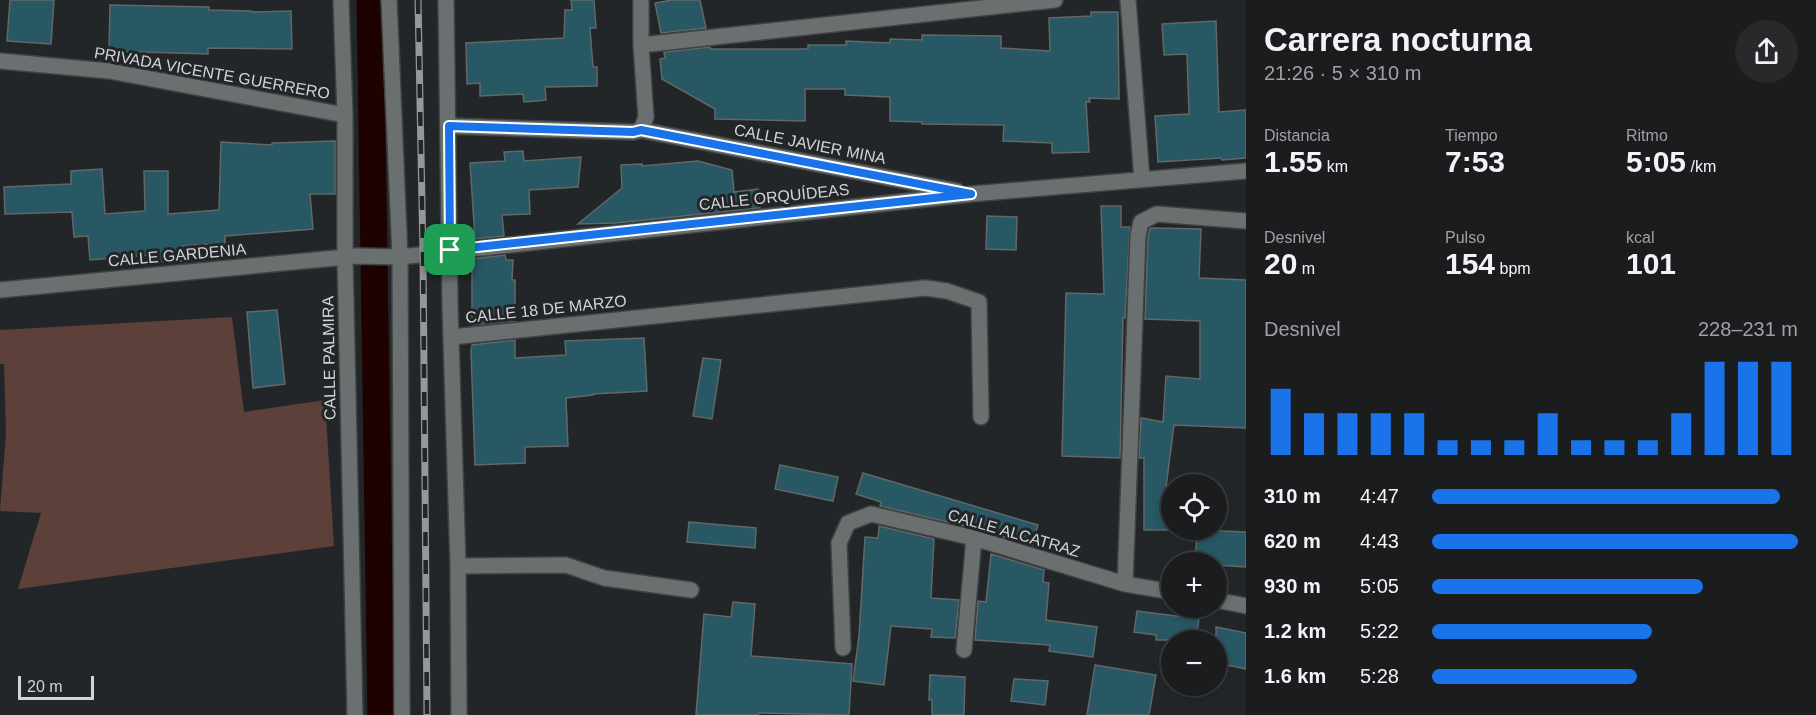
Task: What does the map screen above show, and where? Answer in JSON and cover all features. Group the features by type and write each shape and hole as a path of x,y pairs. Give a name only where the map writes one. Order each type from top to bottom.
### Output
{"street":[{"name":"CALLE PALMIRA","path":"341,0 351,257 355,715"},
{"path":"389,0 397,257 402,715"},
{"name":"CALLE 18 DE MARZO","path":"447,0 452,337 925,288 947,291 979,302 981,417"},
{"path":"641,0 645,117 641,130"},
{"path":"641,45 1055,0"},
{"path":"1128,0 1142,179"},
{"name":"PRIVADA VICENTE GUERRERO","path":"0,61 109,71 345,115"},
{"name":"CALLE JAVIER MINA","path":"449,126 633,132 641,130 971,194"},
{"name":"CALLE ORQUÍDEAS","path":"397,257 971,194 1246,171"},
{"path":"1125,584 1138,236 1141,222 1157,214 1246,221"},
{"name":"CALLE GARDENIA","path":"0,290 351,257 397,257"},
{"path":"452,337 459,715"},
{"name":"CALLE ALCATRAZ","path":"843,648 839,543 848,523 871,514 974,538 1125,584 1161,590"},
{"path":"964,650 974,538"},
{"path":"458,566 566,565 604,578 691,590"},
{"path":"1227,602 1246,606"}],"shaded area":[{"path":"232,317 244,412 325,400 334,546 18,589 41,513 0,511 6,433 4,364 0,364 0,330"}],"building":[{"path":"10,0 54,0 51,44 7,41"},
{"path":"571,0 594,0 596,28 590,28 593,67 597,67 597,86 545,87 546,100 524,102 523,94 480,96 480,83 467,84 466,43 564,38 565,10 572,10"},
{"path":"672,0 700,0 706,28 661,33 655,3"},
{"path":"110,5 209,7 209,10 251,12 291,11 292,49 208,48 208,54 109,51"},
{"path":"1091,12 1118,12 1119,99 1089,98 1090,102 1086,102 1089,152 1052,153 1052,143 1003,141 1004,125 922,124 922,122 890,121 890,97 845,95 845,89 805,89 805,121 715,119 715,109 662,79 660,59 665,58 664,52 710,47 710,49 808,49 808,45 846,45 846,41 890,43 890,39 922,40 922,35 1001,36 1001,48 1050,51 1049,18 1091,16"},
{"path":"1216,21 1219,112 1246,110 1246,158 1158,162 1155,116 1189,114 1187,54 1164,55 1162,24"},
{"path":"335,141 335,194 310,194 313,229 225,236 225,243 182,246 182,261 150,262 150,255 90,260 88,236 74,237 72,212 5,214 4,187 71,184 71,171 102,169 105,214 145,211 144,171 168,171 168,214 219,210 221,142 272,145 272,143"},
{"path":"523,151 524,161 581,157 578,187 529,190 530,214 502,215 504,236 475,239 470,163 505,161 504,152"},
{"path":"698,161 732,170 734,192 758,189 760,208 616,223 578,224 622,188 621,165 642,164 642,166"},
{"path":"1101,206 1121,206 1121,227 1130,227 1125,318 1123,318 1120,458 1062,456 1066,293 1104,294"},
{"path":"987,216 1017,217 1016,250 986,249"},
{"path":"1150,229 1201,229 1199,278 1246,280 1246,428 1174,425 1168,474 1161,474 1161,530 1144,530 1144,458 1139,458 1141,418 1163,422 1166,376 1200,379 1200,321 1145,319"},
{"path":"505,255 506,260 513,260 515,321 472,325 472,259"},
{"path":"277,310 285,384 253,388 247,312"},
{"path":"644,338 647,391 566,398 568,446 525,447 525,463 475,465 472,345 515,340 515,358 566,355 565,341"},
{"path":"703,358 721,360 712,419 693,416"},
{"path":"780,465 838,477 833,501 775,489"},
{"path":"863,473 1038,525 1032,546 977,529 880,506 881,502 856,494"},
{"path":"689,522 756,528 755,548 687,542"},
{"path":"879,526 934,539 931,598 959,600 955,638 931,637 932,629 891,626 884,685 853,681 859,636 865,537 878,538"},
{"path":"1227,531 1246,532 1246,567 1227,566 1227,552 1196,552 1196,540 1227,540"},
{"path":"991,554 1044,570 1043,582 1049,583 1046,620 1097,627 1093,657 1049,651 1050,645 975,640 978,601 986,602"},
{"path":"733,602 755,604 751,656 852,664 849,715 759,713 758,715 696,715 704,614 731,617"},
{"path":"1137,611 1161,614 1161,618 1199,619 1197,630 1161,630 1161,640 1156,640 1156,635 1134,632"},
{"path":"1216,627 1246,633 1246,669 1227,665 1227,630 1216,630"},
{"path":"1095,665 1156,675 1149,715 1087,715"},
{"path":"930,675 965,677 964,715 932,715 932,700 929,700"},
{"path":"1014,679 1048,681 1045,705 1011,701"}],"waterway":[{"path":"370,0 381,715"}],"railway":[{"path":"418,0 423,254 427,715"}],"route":[{"path":"449,126 633,132 641,130 971,194 885,204 450,250 449,126"}]}
